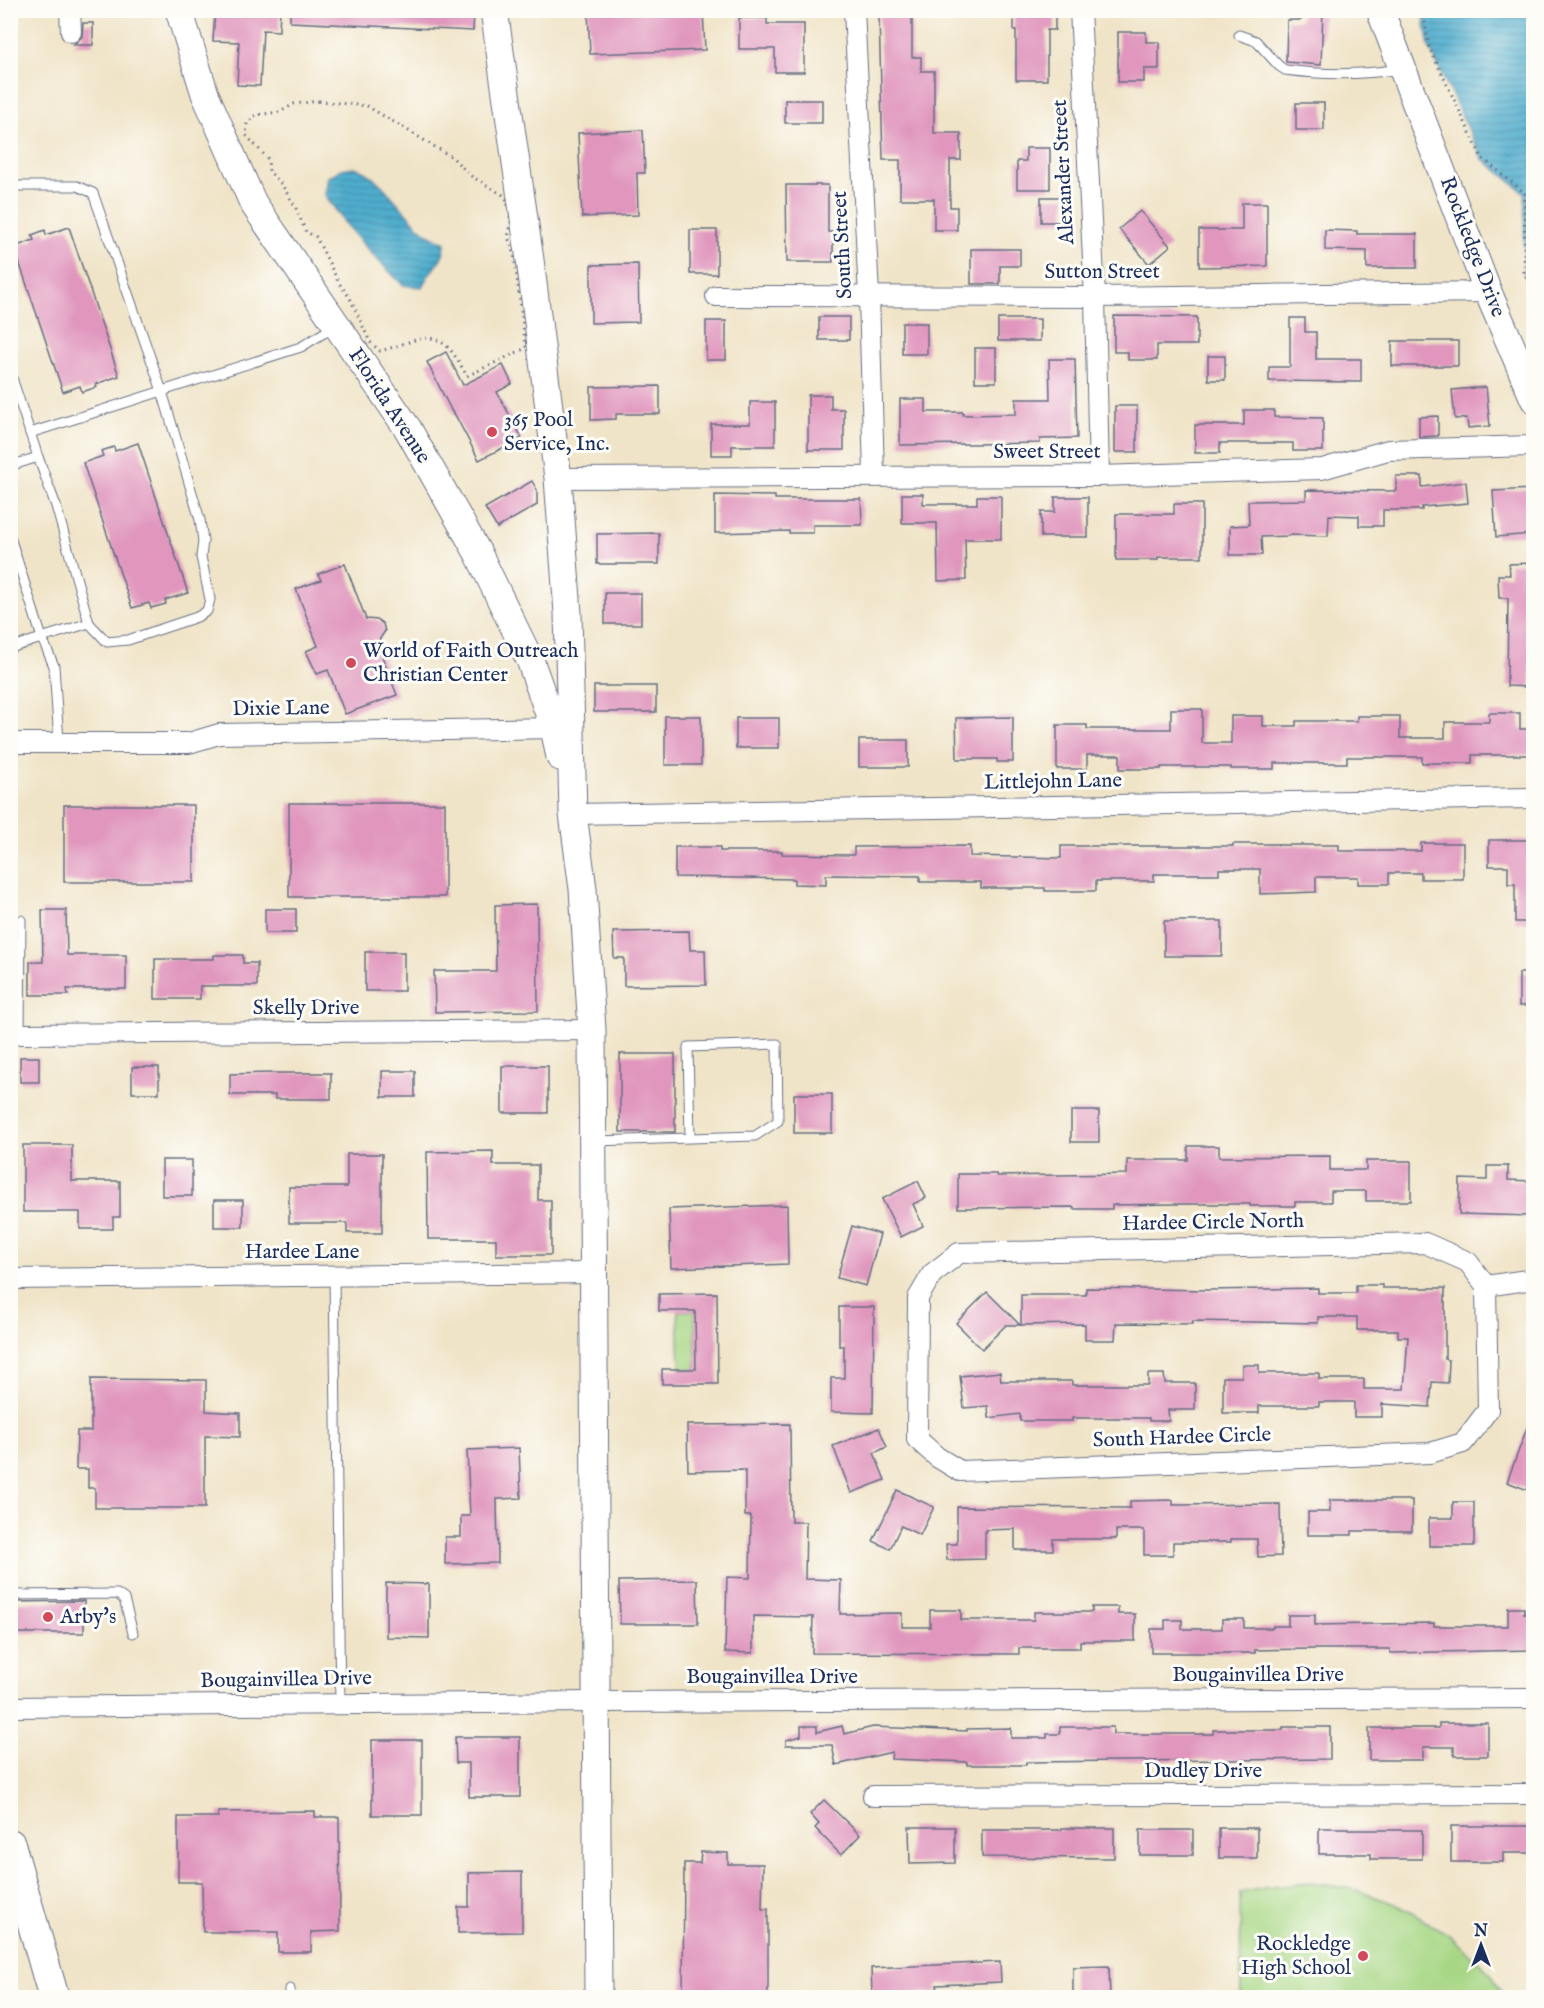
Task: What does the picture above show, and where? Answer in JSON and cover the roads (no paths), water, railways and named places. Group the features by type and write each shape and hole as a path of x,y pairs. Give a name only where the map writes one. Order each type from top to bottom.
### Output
{"main road":[{"path":"10,1844 54,1998"}],"street":[{"path":"70,10 70,32"},
{"name":"Florida Avenue","path":"179,10 205,94 253,203 408,429 484,563 530,660 554,728 573,814"},
{"path":"494,10 558,478 568,613 573,814 583,889 592,1030 598,1998"},
{"name":"South Street","path":"854,10 869,295 874,476"},
{"name":"Alexander Street","path":"1080,10 1095,297 1099,476"},
{"name":"Rockledge Drive","path":"1380,10 1488,292 1533,399"},
{"name":"Sutton Street","path":"717,296 1095,297 1488,292"},
{"name":"Sweet Street","path":"558,478 1099,476 1322,469 1388,450 1533,446"},
{"path":"530,660 560,638 568,613"},
{"name":"Dixie Lane","path":"10,743 189,743 219,734 554,728"},
{"name":"Littlejohn Lane","path":"573,814 1533,798"},
{"name":"Skelly Drive","path":"20,1034 592,1030"},
{"name":"Hardee Circle North","path":"932,1274 959,1253 1425,1243 1468,1262 1486,1286"},
{"name":"Hardee Lane","path":"10,1279 594,1273"},
{"name":"South Hardee Circle","path":"932,1274 918,1298 917,1439 937,1458 960,1471 1430,1453 1463,1443 1488,1410 1486,1286"},
{"path":"1486,1286 1533,1280"},
{"name":"Bougainvillea Drive","path":"10,1707 1533,1698"},
{"name":"Dudley Drive","path":"873,1796 1533,1794"}],"lane":[{"path":"1239,35 1256,41 1285,70 1338,74 1403,68"},
{"path":"10,186 77,186 93,193 162,391 200,520 203,541 201,557 210,599 207,611 197,617 128,640 106,642 89,623 56,506 10,372"},
{"path":"30,433 301,347 337,325"},
{"path":"10,466 38,457"},
{"path":"10,537 42,638 54,666 59,742"},
{"path":"10,648 89,623"},
{"path":"20,1034 21,920"},
{"path":"593,1141 755,1136 778,1121 777,1044 688,1047 690,1138"},
{"path":"334,1276 340,1704"},
{"path":"10,1595 117,1594 124,1599 133,1633"}],"water":[{"path":"1423,11 1533,11 1533,294 1524,273 1525,193 1482,158 1429,47"},
{"path":"354,167 374,178 419,227 445,243 442,256 422,287 403,285 348,227 325,195 328,177 342,169"}],"place":[{"name":"365 Pool Service, Inc.","path":"492,432"},
{"name":"World of Faith Outreach Christian Center","path":"351,663"},
{"name":"Arby's","path":"48,1617"},
{"name":"Rockledge High School","path":"1363,1956"}]}
